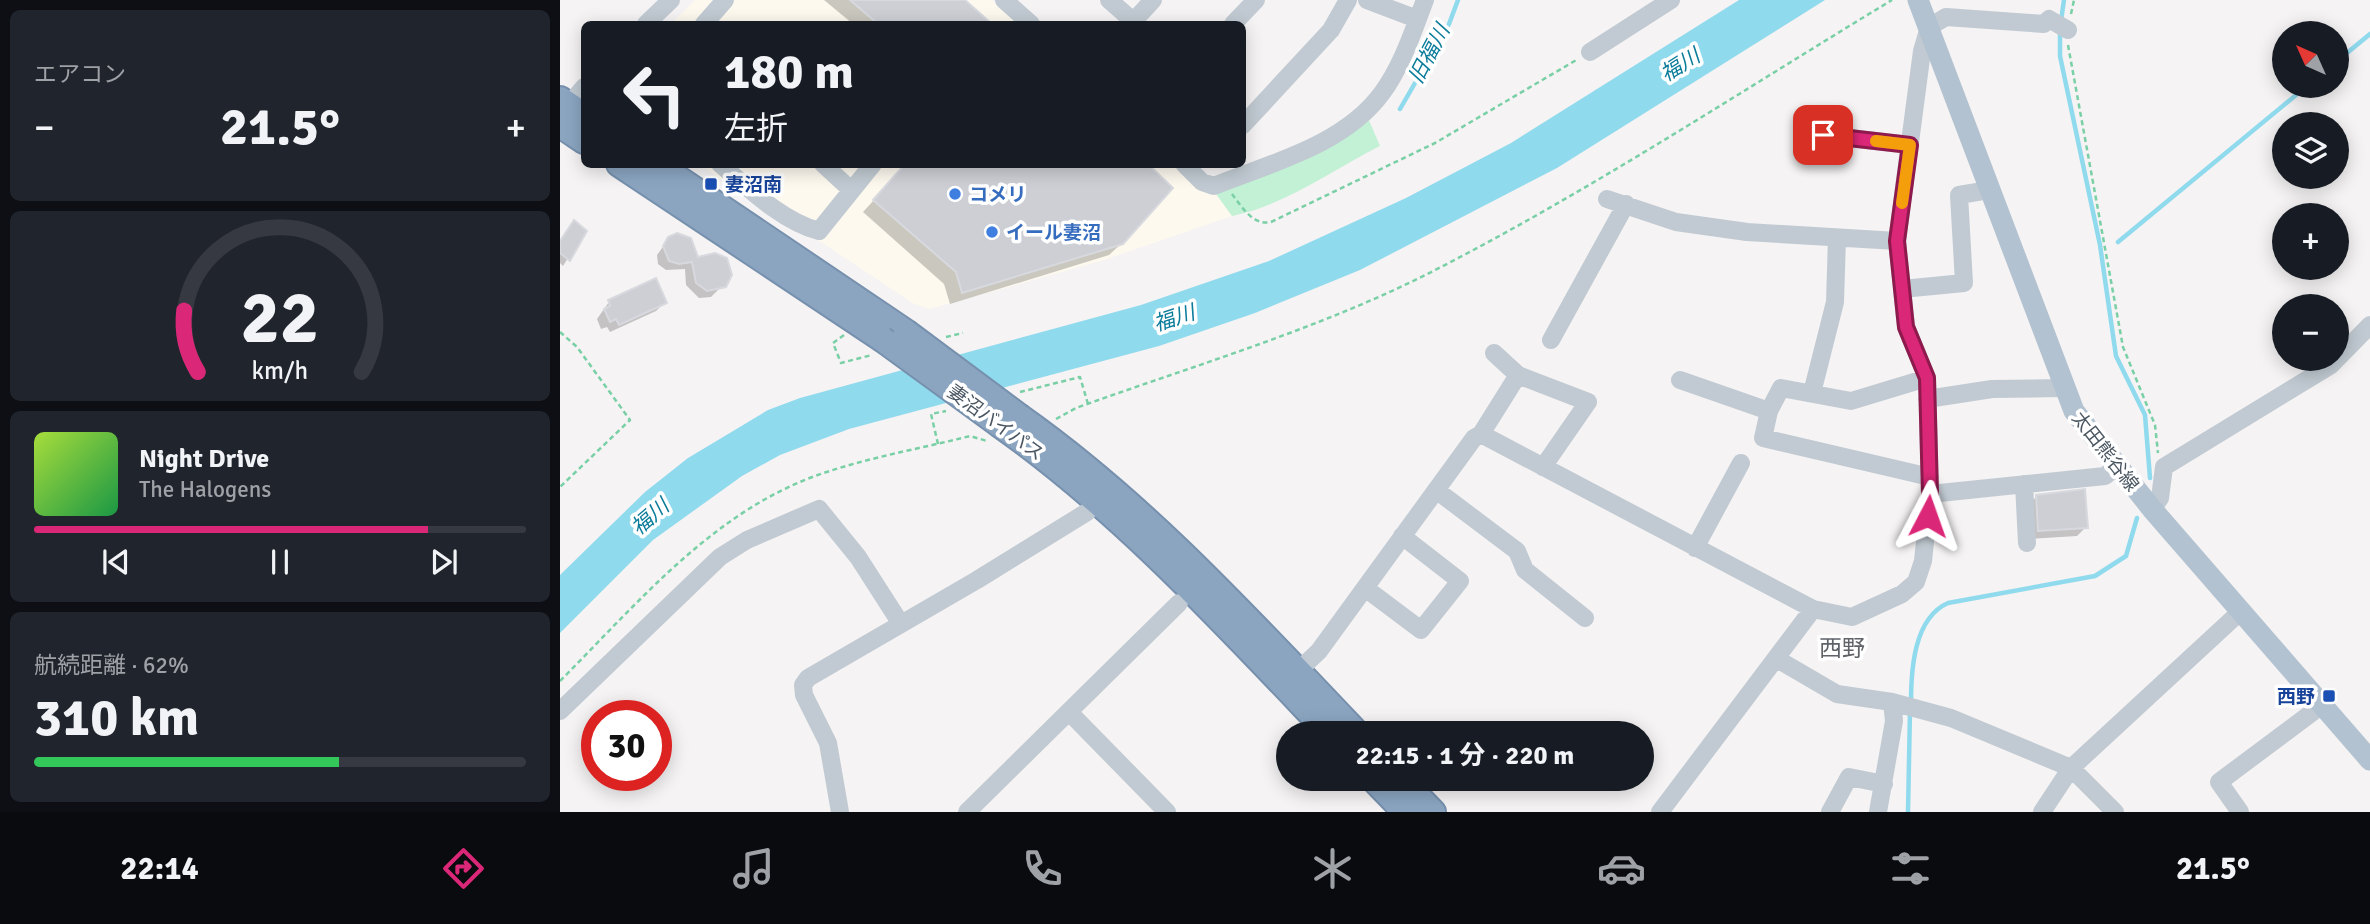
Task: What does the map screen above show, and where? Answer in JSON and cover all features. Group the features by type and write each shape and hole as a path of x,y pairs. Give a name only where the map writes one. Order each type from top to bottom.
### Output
{"highway":[{"path":"570,108 581,134"},
{"name":"妻沼バイパス","path":"625,168 894,336"},
{"name":"妻沼バイパス","path":"663,168 750,228 1181,552 1346,721"},
{"name":"妻沼バイパス","path":"1104,495 1169,569 1317,721"},
{"path":"1383,791 1398,810"},
{"path":"1413,791 1433,812"}],"main road":[{"name":"太田熊谷線","path":"1918,0 2063,388 2088,432 2370,760"}],"street":[{"path":"657,21 671,0"},
{"path":"707,21 725,0"},
{"path":"1004,0 1028,21"},
{"path":"1109,0 1130,21"},
{"path":"1134,21 1153,0"},
{"path":"1236,21 1255,0"},
{"path":"1246,122 1331,30 1348,0"},
{"path":"1367,0 1418,19"},
{"path":"1192,168 1202,182 1214,187 1339,133 1381,94 1425,0"},
{"path":"1590,52 1663,3"},
{"path":"1481,433 1813,609 1852,617 1902,594 1916,582 1923,561 1930,486 1927,378 1906,327 1897,241 1922,51 1929,27 1947,17 2045,24 2049,19 2068,30"},
{"path":"1823,135 1910,145"},
{"path":"725,168 765,201 809,229 819,231 869,168"},
{"path":"827,168 850,189"},
{"path":"1902,289 1964,283 1959,195 1989,190"},
{"path":"1606,200 1626,204 1676,222 1747,232 1897,241"},
{"path":"750,228 765,201"},
{"path":"1550,340 1626,204"},
{"path":"1812,393 1835,302 1837,238"},
{"path":"2152,509 2160,498 2164,467 2331,365 2370,325"},
{"path":"1494,353 1518,375 1588,402 1543,467"},
{"path":"1298,671 1319,651 1474,438 1481,433 1518,375"},
{"path":"1927,378 1851,401 1781,388 1769,411 1763,438 1930,486 2024,484 2105,476 2116,467"},
{"path":"1680,380 1769,411"},
{"path":"1927,399 1992,389 2063,388"},
{"path":"1695,548 1741,463"},
{"path":"2024,484 2027,543"},
{"path":"1436,490 1517,551 1525,570 1585,618"},
{"path":"840,812 828,743 804,695 803,685 808,678 1087,512 1104,495"},
{"path":"560,711 720,557 747,540 819,509 858,557 901,624"},
{"path":"1365,588 1421,630 1460,581 1402,536"},
{"path":"967,812 1179,603"},
{"path":"1660,812 1813,609"},
{"path":"2042,812 2071,768 2240,612"},
{"path":"1777,659 1837,694 1892,702 1951,718 2071,768 2115,812"},
{"path":"1878,812 1894,721 1892,702"},
{"path":"2240,812 2218,782 2322,705"},
{"path":"1070,713 1167,812"},
{"path":"1830,812 1850,778 1884,784"}],"path":[{"path":"1051,425 1058,417 1088,404 1329,317 1440,268 1604,174 1892,0"},
{"path":"2074,0 2068,30 2070,59 2105,237 2123,347 2155,425 2158,459 2164,467"},
{"path":"1228,188 1252,217 1263,223 1271,222 1435,143 1590,52"},
{"path":"560,332 577,347 630,420 560,487"},
{"path":"1080,377 1088,404"},
{"path":"931,414 938,444"}],"shaded area":[{"path":"695,0 992,0 1016,21 674,21"},
{"name":"イール妻沼","path":"705,168 1178,168 1209,195 1216,194 1232,216 1104,260 930,309 914,304 815,238 783,225"}],"green space":[{"path":"1368,118 1380,146 1272,204 1232,216 1216,194"}],"water":[{"name":"福川","path":"1739,0 1825,0 1557,168 1360,270 1255,313 1159,346 849,429 780,455 742,476 653,540 560,633 560,575 645,492 688,458 768,410 800,398 1141,305 1269,261 1406,198 1511,143"}],"building":[{"path":"850,0 965,0 989,21 874,21"},
{"path":"901,168 1152,168 1173,188 1123,244 962,293 956,272 873,200"},
{"path":"574,220 587,231 570,261 560,253 560,241"},
{"path":"677,233 691,238 698,257 715,253 727,258 732,275 726,287 707,291 696,283 692,262 679,264 669,261 663,246 668,237"},
{"path":"656,278 667,303 619,325 616,319 610,322 604,309 610,306 608,300"},
{"path":"2085,489 2088,528 2038,531 2036,495"}],"waterway":[{"name":"旧福川","path":"1400,109 1449,24 1458,0"},
{"path":"2061,21 2064,0"},
{"path":"2060,30 2060,56 2100,245 2116,356 2145,415 2150,478"},
{"path":"2349,51 2370,34"},
{"path":"2118,242 2292,98"},
{"path":"1911,703 1917,646 1921,632 1937,610 1948,603 2095,576 2126,556 2137,518"},
{"path":"1908,812 1910,711"}],"slow traffic":[{"path":"1876,141 1910,145 1902,203"}],"place":[{"name":"妻沼南","path":"711,184"},
{"name":"コメリ","path":"955,194"},
{"name":"イール妻沼","path":"992,232"},
{"name":"西野","path":"2329,696"}],"district":[{"name":"西野","path":"1842,648"}],"route":[{"path":"1823,135 1910,145 1897,241 1906,327 1927,378 1930,494 1928,516"}]}
